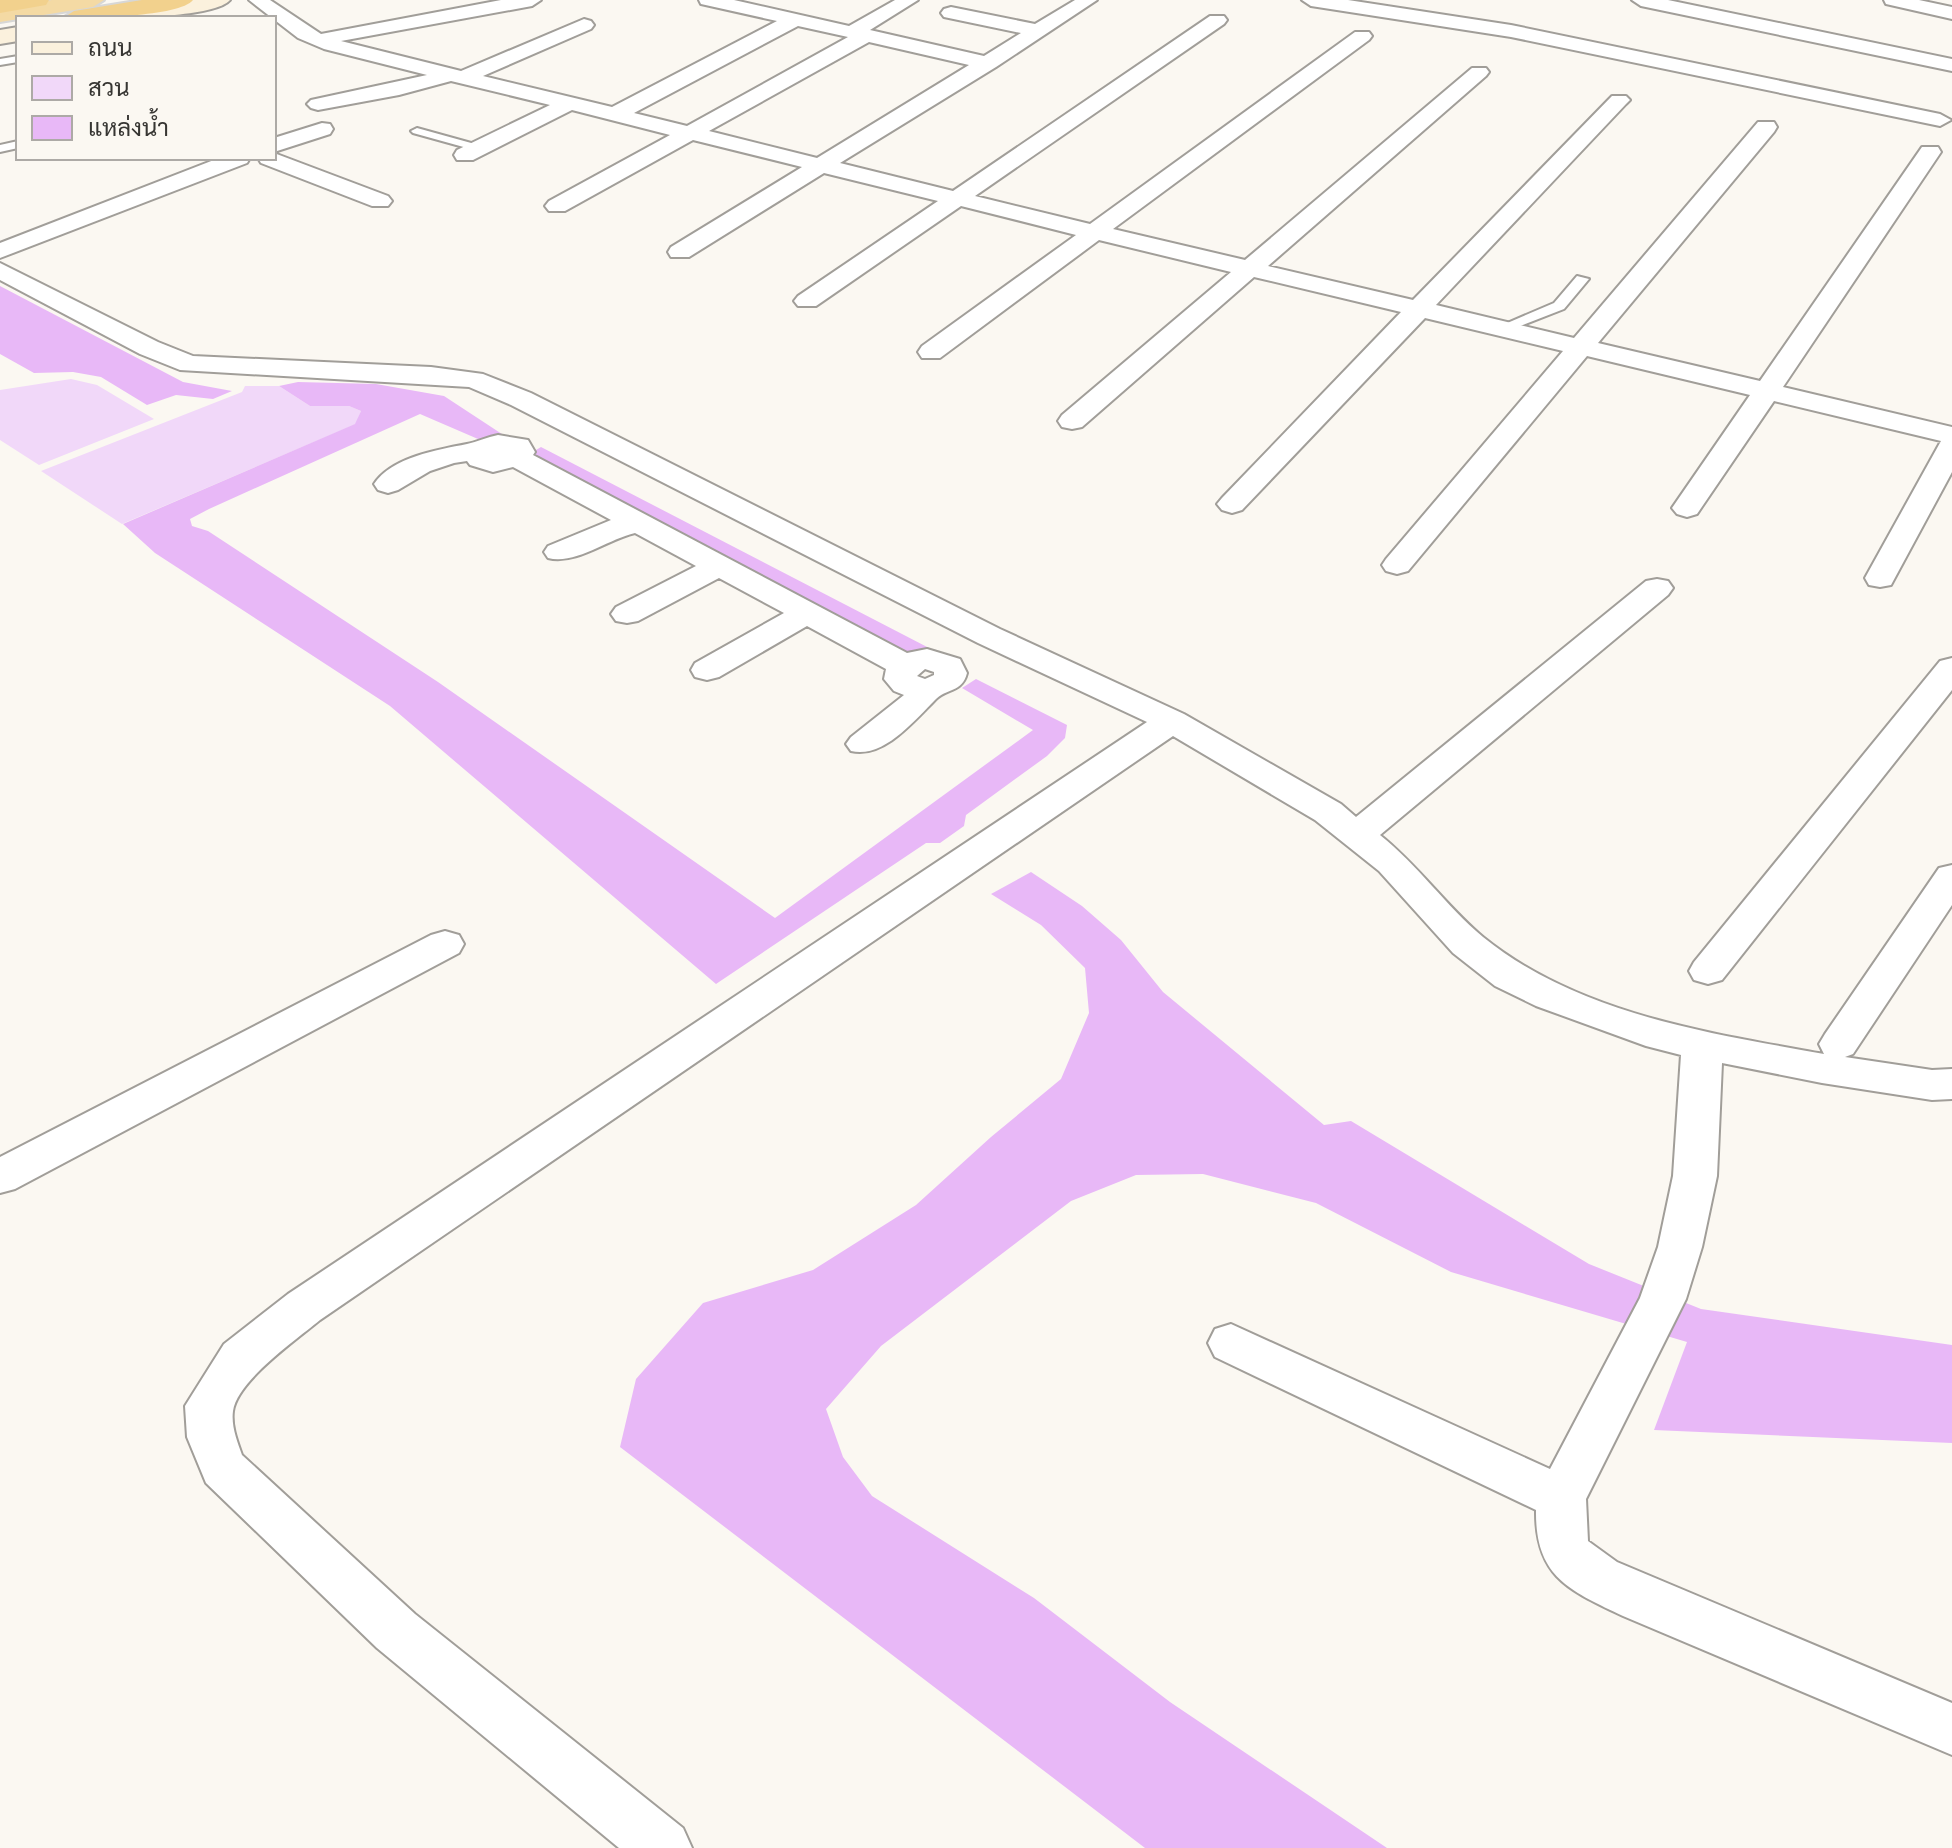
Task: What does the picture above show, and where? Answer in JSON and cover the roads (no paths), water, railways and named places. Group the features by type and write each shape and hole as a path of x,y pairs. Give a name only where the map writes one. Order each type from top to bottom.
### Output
{"highway":[{"path":"0,6 38,0"},
{"path":"0,15 93,0"},
{"path":"86,16 182,0"}],"main road":[{"path":"125,16 219,0"}],"street":[{"path":"258,0 316,40 693,131 824,166 961,196 1094,232 1423,307 1952,435"},
{"path":"316,40 532,0"},
{"path":"713,0 989,63"},
{"path":"557,206 860,34 909,0"},
{"path":"680,252 824,166 1088,0"},
{"path":"1311,0 1511,31 1940,120"},
{"path":"1893,0 1952,13"},
{"path":"1628,19 1645,1 1952,65"},
{"path":"951,13 1040,31"},
{"path":"1511,31 1529,17"},
{"path":"617,113 794,20"},
{"path":"807,301 1217,20"},
{"path":"1728,39 1752,22"},
{"path":"318,104 399,89 584,25"},
{"path":"931,352 1362,36"},
{"path":"1841,60 1860,45"},
{"path":"1072,421 1479,72"},
{"path":"509,87 538,74"},
{"path":"1232,504 1619,100"},
{"path":"472,151 572,102"},
{"path":"1397,565 1766,127"},
{"path":"276,144 322,129"},
{"path":"1687,508 1764,390 1930,152"},
{"path":"0,251 234,160"},
{"path":"274,160 380,201"},
{"path":"0,270 149,348 189,364 474,380 566,422 989,636 1172,721 1359,833 1392,863 1467,944 1509,976 1550,996 1660,1036 1702,1046 1932,1085 1952,1084"},
{"path":"388,484 407,471 446,455 479,452 480,459 493,463 518,452 566,422"},
{"path":"1880,578 1952,446"},
{"path":"518,452 637,524 925,674"},
{"path":"559,552 608,530 637,524"},
{"path":"627,614 717,567"},
{"path":"1359,833 1657,588"},
{"path":"707,670 807,613"},
{"path":"863,744 916,703 925,674 989,636"},
{"path":"1708,971 1952,668"},
{"path":"663,1848 396,1631 223,1468 211,1437 209,1406 241,1358 304,1307 1172,721"},
{"path":"1839,1044 1952,877"},
{"path":"0,1177 445,944"},
{"path":"1702,1046 1695,1176 1680,1247 1663,1299 1561,1498 1565,1550 1580,1566 1641,1599 1952,1729"},
{"path":"1231,1343 1561,1498"}],"lane":[{"path":"417,131 472,151"},
{"path":"1505,327 1559,306 1582,279"}],"water":[{"path":"0,286 183,382 232,391 213,399 176,395 147,405 101,377 73,372 34,373 0,354"},
{"path":"298,382 376,384 444,396 508,438 478,439 420,414 209,509 190,519 192,526 208,531 438,682 775,918 1033,730 962,688 976,679 1067,725 1065,738 1047,756 966,815 964,826 940,843 926,843 716,984 390,706 155,553 123,524 355,424 361,411 349,406 310,406 279,386"},
{"path":"541,447 931,649 930,656 915,659 526,456"},
{"path":"1031,872 1082,906 1121,940 1163,992 1324,1125 1351,1121 1589,1264 1701,1309 1952,1345 1952,1443 1654,1430 1687,1342 1451,1272 1316,1203 1203,1174 1136,1175 1071,1201 881,1346 826,1409 843,1457 872,1496 1034,1598 1170,1702 1387,1848 1145,1848 620,1447 636,1379 703,1303 813,1270 916,1205 1061,1079 1089,1013 1085,968 1041,925 991,894"}]}
